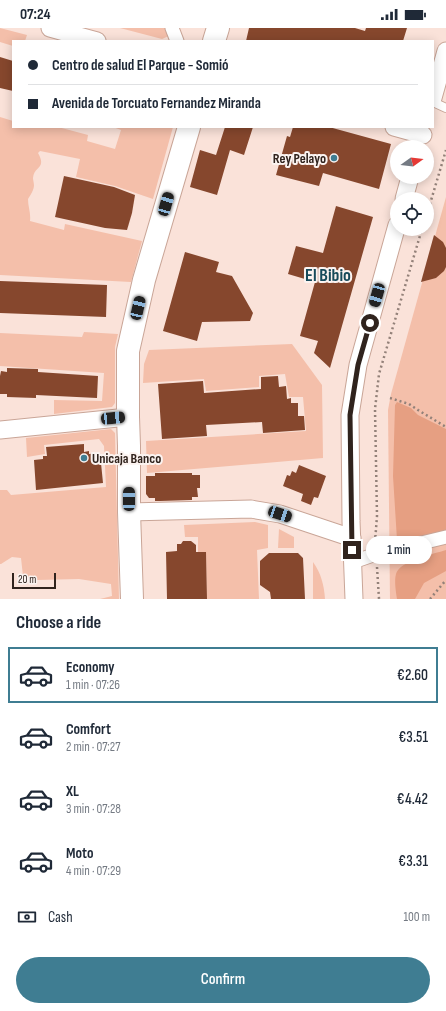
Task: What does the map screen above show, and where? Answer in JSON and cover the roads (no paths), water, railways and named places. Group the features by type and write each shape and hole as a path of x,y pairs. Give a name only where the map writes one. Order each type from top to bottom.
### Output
{"main road":[{"path":"214,40 218,28"},
{"path":"132,599 129,512 128,351 144,280 189,128"}],"street":[{"path":"50,28 93,40"},
{"path":"172,28 177,40"},
{"path":"434,94 446,51"},
{"path":"397,128 422,136"},
{"path":"354,599 350,415 358,365 394,236"},
{"path":"0,430 128,417"},
{"path":"129,512 251,509 280,514 352,538"},
{"path":"352,562 376,554 446,537"}],"lane":[{"path":"434,102 446,108"}],"place":[{"name":"Rey Pelayo","path":"334,158"},
{"name":"Unicaja Banco","path":"84,458"}],"district":[{"name":"El Bibio","path":"328,275"}]}
